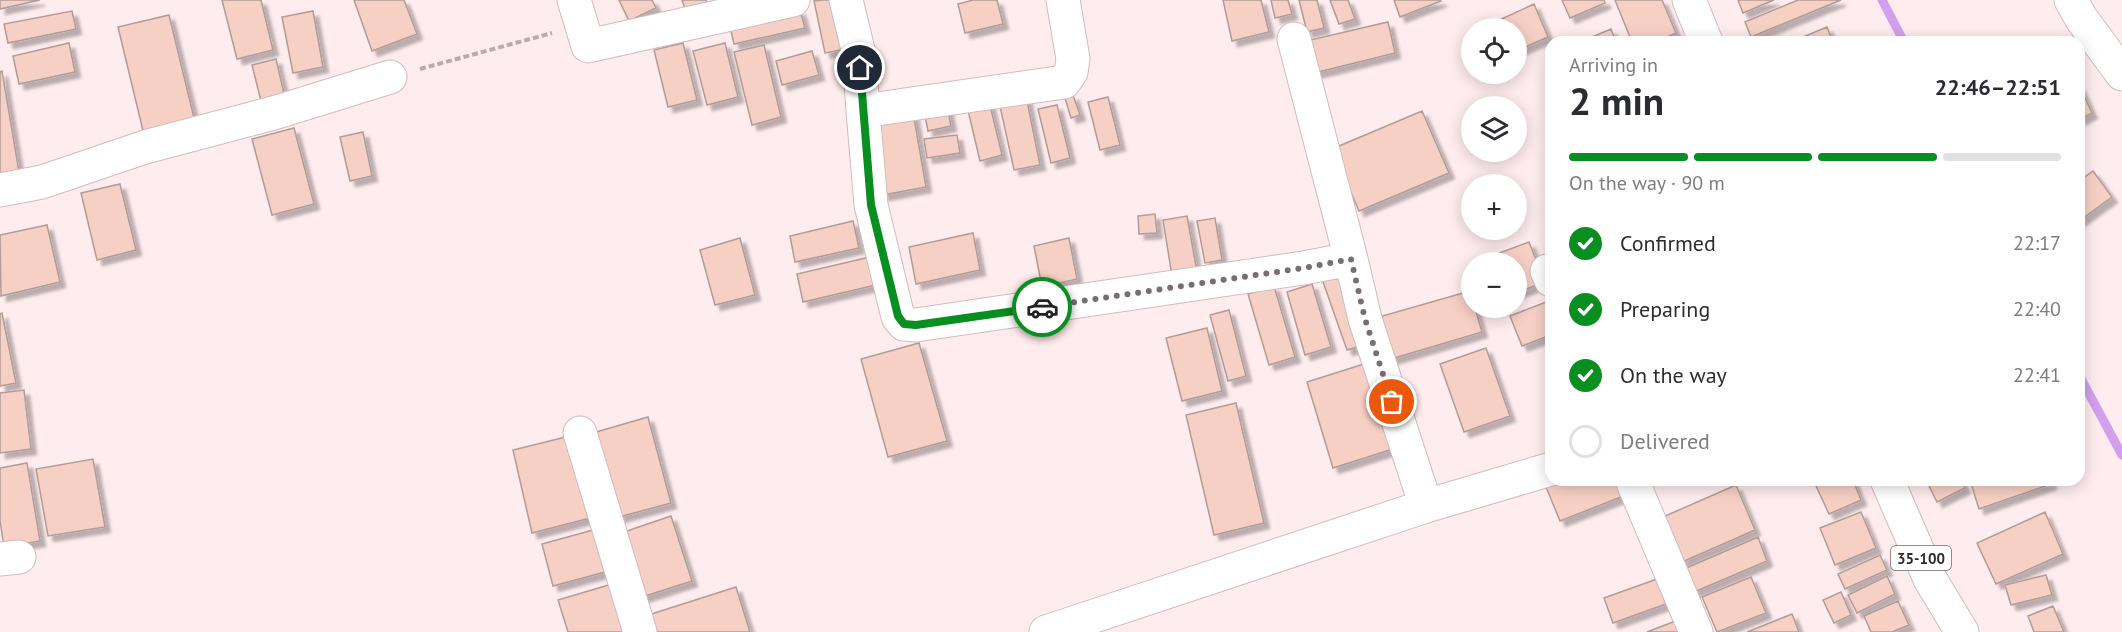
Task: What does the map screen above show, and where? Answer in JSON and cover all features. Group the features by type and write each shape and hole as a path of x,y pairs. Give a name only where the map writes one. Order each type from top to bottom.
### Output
{"street":[{"path":"577,12 588,46 793,0"},
{"path":"846,0 859,54 871,205 898,316 904,324 916,325 1351,259"},
{"path":"863,111 1064,82 1071,72 1073,59 1063,0"},
{"path":"1689,0 1704,36"},
{"path":"2071,0 2081,18 2122,74"},
{"path":"1294,39 1365,319 1426,506"},
{"path":"0,190 42,182 145,147 277,112 390,78"},
{"path":"580,433 640,632"},
{"path":"1046,632 1426,506 1545,471"},
{"path":"1635,486 1696,632"},
{"name":"35-100","path":"1890,486 1930,579 1962,632"}],"path":[{"path":"390,78 577,12"}],"building":[{"path":"0,0 40,0 0,9"},
{"path":"222,0 261,0 273,50 237,59"},
{"path":"354,0 404,0 417,34 372,51"},
{"path":"619,0 652,0 656,8 629,21"},
{"path":"682,0 706,0 710,10 688,17"},
{"path":"836,0 846,49 825,53 814,1"},
{"path":"973,0 997,0 1003,24 965,33 958,4"},
{"path":"1223,0 1261,0 1269,32 1232,41"},
{"path":"1271,0 1288,0 1292,14 1275,18"},
{"path":"1299,0 1317,0 1324,28 1307,32"},
{"path":"1330,0 1348,0 1355,19 1339,24"},
{"path":"1394,0 1440,0 1441,1 1400,17"},
{"path":"1562,0 1604,0 1605,3 1570,18"},
{"path":"1615,0 1662,0 1676,33 1669,36 1630,36"},
{"path":"1738,0 1774,0 1743,13"},
{"path":"1798,0 1841,0 1753,36 1751,36 1745,22"},
{"path":"1534,4 1548,36 1527,46 1527,18 1504,18"},
{"path":"800,10 805,28 734,44 730,26"},
{"path":"72,11 76,29 8,43 4,24"},
{"path":"313,11 323,67 293,73 282,17"},
{"path":"169,15 196,126 145,139 118,27"},
{"path":"1388,22 1395,53 1314,73 1306,41"},
{"path":"1827,27 1831,36 1805,36"},
{"path":"1611,29 1614,36 1594,36"},
{"path":"69,43 75,72 19,84 13,56"},
{"path":"683,43 697,100 668,107 654,50"},
{"path":"725,43 738,97 707,105 693,51"},
{"path":"764,45 781,117 752,125 734,52"},
{"path":"812,51 819,75 782,85 776,61"},
{"path":"276,59 285,98 262,105 252,65"},
{"path":"2,71 21,184 0,188 0,72"},
{"path":"1025,91 1040,165 1014,170 998,97"},
{"path":"1073,95 1080,115 1071,118 1065,98"},
{"path":"1108,97 1120,145 1100,150 1088,102"},
{"path":"2085,98 2092,113 2085,117"},
{"path":"989,101 1002,155 980,161 967,106"},
{"path":"1057,105 1070,158 1051,163 1038,109"},
{"path":"947,106 951,126 928,131 924,111"},
{"path":"1422,111 1449,173 1359,211 1332,149"},
{"path":"913,112 926,187 883,195 870,120"},
{"path":"294,128 314,204 272,215 252,139"},
{"path":"363,132 372,176 350,181 340,137"},
{"path":"957,135 960,153 927,158 924,139"},
{"path":"2093,171 2112,197 2085,217 2085,177"},
{"path":"120,184 136,250 97,260 81,193"},
{"path":"1155,214 1157,233 1139,234 1138,216"},
{"path":"1187,216 1197,272 1172,276 1163,220"},
{"path":"1215,218 1222,260 1205,263 1197,221"},
{"path":"853,221 859,248 795,262 790,236"},
{"path":"47,225 60,282 1,296 0,235"},
{"path":"973,233 980,270 916,284 909,247"},
{"path":"740,238 755,295 715,305 700,250"},
{"path":"1069,238 1077,279 1042,287 1034,246"},
{"path":"1529,242 1545,282 1527,289 1527,252 1502,252"},
{"path":"870,257 876,285 803,302 797,274"},
{"path":"1342,272 1367,344 1347,350 1322,279"},
{"path":"1312,284 1331,347 1305,355 1287,292"},
{"path":"1274,286 1295,357 1269,365 1248,294"},
{"path":"1461,294 1461,318 1478,318 1482,332 1391,359 1379,317"},
{"path":"1545,302 1545,337 1522,346 1511,318 1527,318 1527,309"},
{"path":"1229,310 1246,376 1228,381 1210,315"},
{"path":"2,313 16,383 0,386 0,314"},
{"path":"1207,328 1222,391 1182,401 1166,338"},
{"path":"919,343 947,441 888,457 861,359"},
{"path":"1486,348 1510,416 1464,432 1440,364"},
{"path":"1367,363 1393,449 1333,468 1307,382"},
{"path":"24,390 31,449 0,453 0,393"},
{"path":"1236,403 1264,523 1214,535 1186,415"},
{"path":"648,417 671,503 619,517 596,432"},
{"path":"574,435 594,517 532,533 513,450"},
{"path":"93,459 105,527 48,536 36,469"},
{"path":"27,463 40,541 4,547 0,521 0,468"},
{"path":"1622,486 1626,495 1560,521 1546,487"},
{"path":"1736,486 1755,530 1682,562 1663,517"},
{"path":"1816,486 1855,486 1861,500 1829,514"},
{"path":"1929,486 1964,486 1965,488 1937,502"},
{"path":"1972,486 2045,486 1979,509"},
{"path":"1861,512 1876,548 1835,565 1820,528"},
{"path":"2045,512 2063,554 1996,584 1977,543"},
{"path":"671,516 692,581 639,598 618,534"},
{"path":"593,530 605,572 553,586 542,544"},
{"path":"1758,537 1767,561 1694,592 1684,569"},
{"path":"1880,555 1887,570 1845,589 1838,574"},
{"path":"2046,575 2052,595 2011,605 2005,585"},
{"path":"1887,576 1895,594 1857,613 1848,595"},
{"path":"1751,577 1766,613 1717,632 1702,597"},
{"path":"1657,579 1666,604 1613,623 1604,598"},
{"path":"612,584 626,632 568,632 558,600"},
{"path":"736,587 750,632 647,632 642,617"},
{"path":"1841,592 1851,615 1834,623 1823,600"},
{"path":"1898,601 1909,625 1892,632 1871,632 1864,616"},
{"path":"2053,606 2064,632 2034,632 2028,616"},
{"path":"1792,614 1799,632 1747,632"},
{"path":"1678,620 1683,632 1647,632"}],"waterway":[{"path":"1882,0 1901,36"},
{"path":"2085,386 2122,455"}],"way so far":[{"path":"1042,307 1351,259 1365,319 1392,402"}],"route":[{"path":"860,68 871,205 898,316 904,324 916,325 1042,307"}]}
